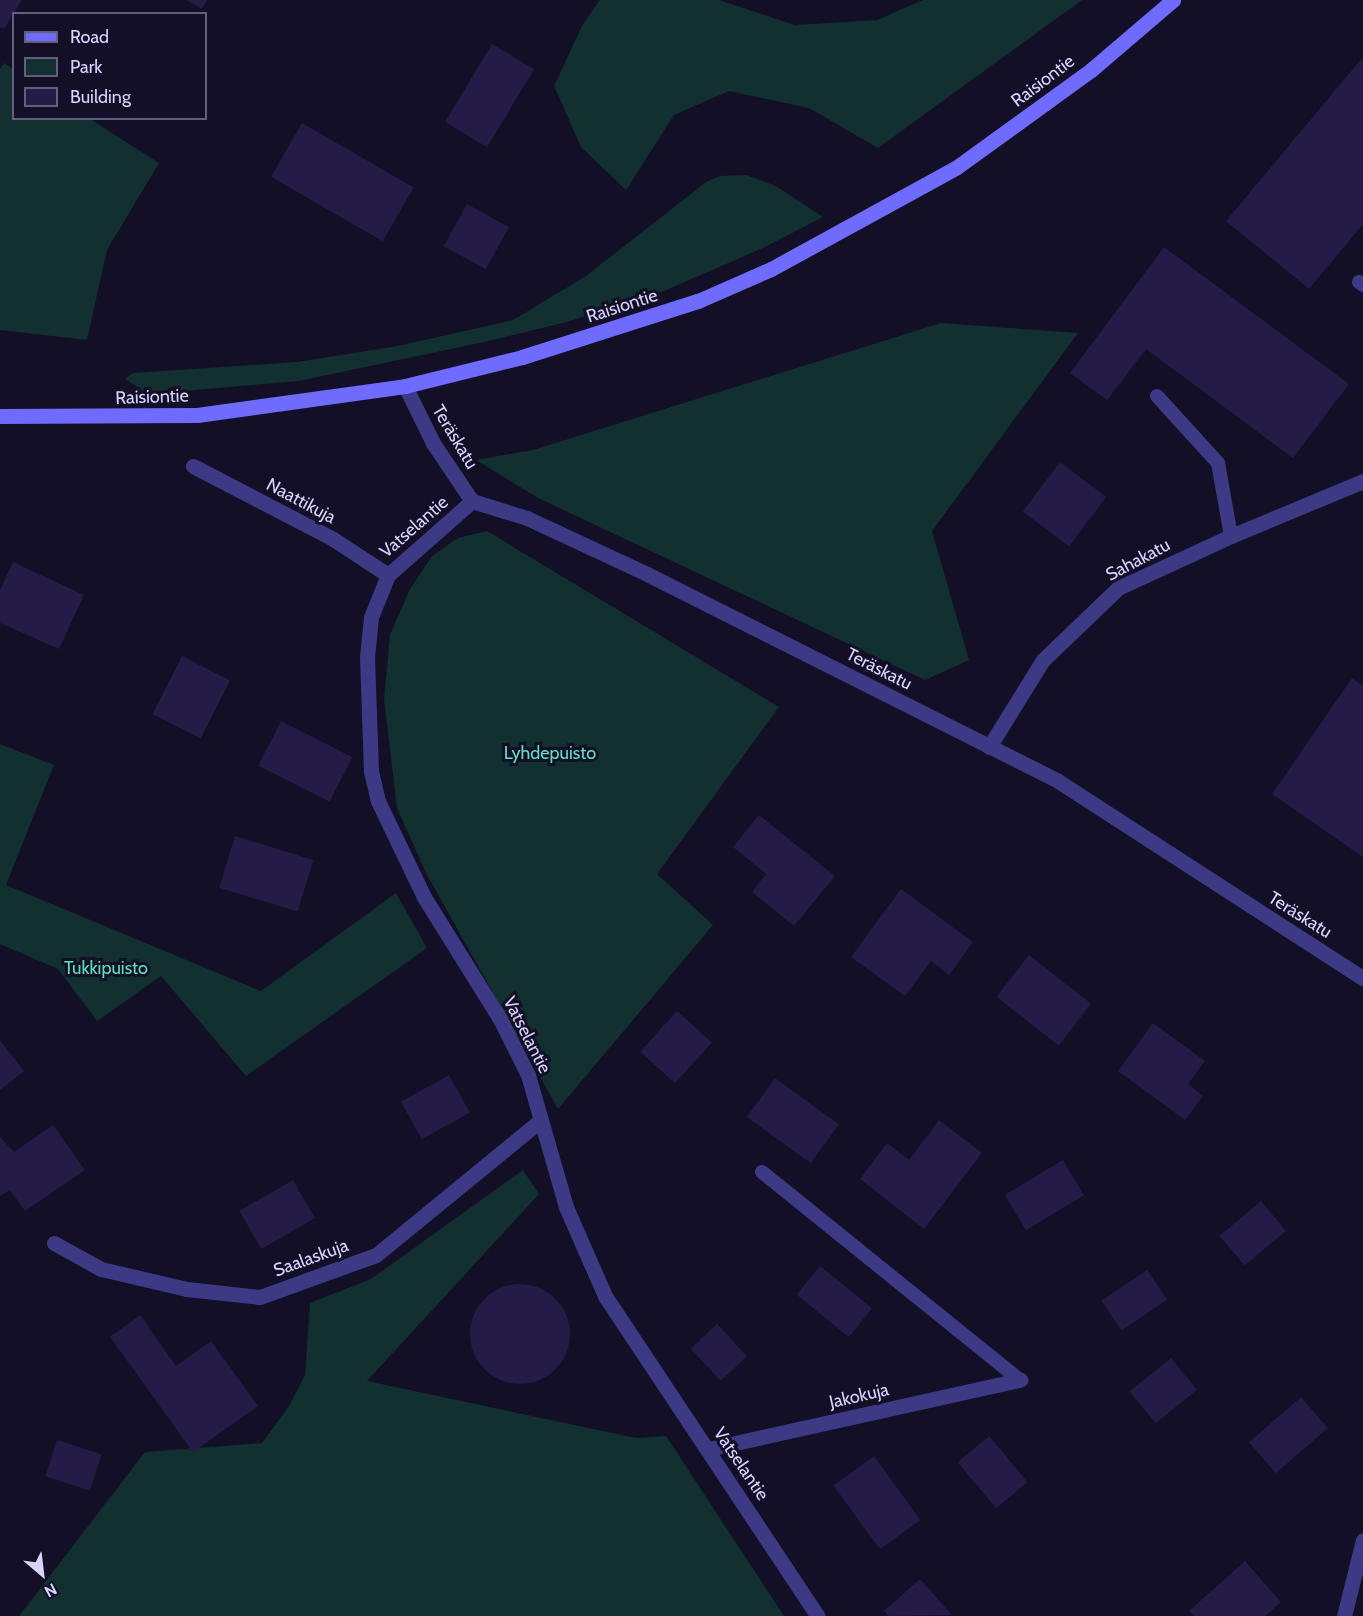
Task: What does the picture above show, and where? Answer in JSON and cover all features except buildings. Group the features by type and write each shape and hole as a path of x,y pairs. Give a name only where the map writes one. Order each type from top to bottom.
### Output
{"main road":[{"name":"Raisiontie","path":"0,416 197,415 405,386 629,325 771,269 957,167 1091,70 1173,0"}],"street":[{"name":"Teräskatu","path":"405,386 434,443 472,501 527,518 647,573 1058,782 1363,978"},
{"name":"Naattikuja","path":"193,466 333,539 388,575"},
{"name":"Sahakatu","path":"989,747 1043,660 1118,588 1231,536 1363,481"},
{"name":"Vatselantie","path":"472,501 388,575 371,617 367,657 371,771 378,801 424,897 505,1028 528,1075 566,1207 605,1296 818,1616"},
{"name":"Saalaskuja","path":"54,1244 101,1269 187,1289 260,1297 376,1255 542,1120"},
{"name":"Jakokuja","path":"708,1449 1020,1380"},
{"path":"1344,1616 1363,1540"}],"lane":[{"path":"1157,396 1218,463 1231,536"},
{"path":"762,1172 1020,1380"}],"green space":[{"path":"600,0 719,0 795,25 877,20 923,0 1082,0 878,148 809,108 729,91 674,115 626,190 581,147 554,86 583,24"},
{"path":"4,63 12,68 12,120 92,120 159,163 107,250 87,340 0,330 0,69"},
{"path":"746,175 776,186 823,217 765,247 664,291 567,322 484,342 299,381 148,394 125,379 133,373 297,362 398,346 513,320 586,276 706,182 720,176"},
{"path":"941,323 1078,333 932,531 969,660 925,680 538,498 476,460 533,450"},
{"name":"Lyhdepuisto","path":"487,531 779,707 657,874 713,925 558,1109 426,873 397,808 384,699 390,635 410,589 432,556 458,538"},
{"name":"Tukkipuisto","path":"0,744 54,765 6,885 261,991 396,893 427,948 246,1076 161,976 97,1021 58,969 0,944"},
{"path":"523,1170 539,1194 367,1381 636,1438 666,1436 784,1616 19,1616 145,1452 262,1443 289,1406 305,1375 310,1303 371,1279"}]}
